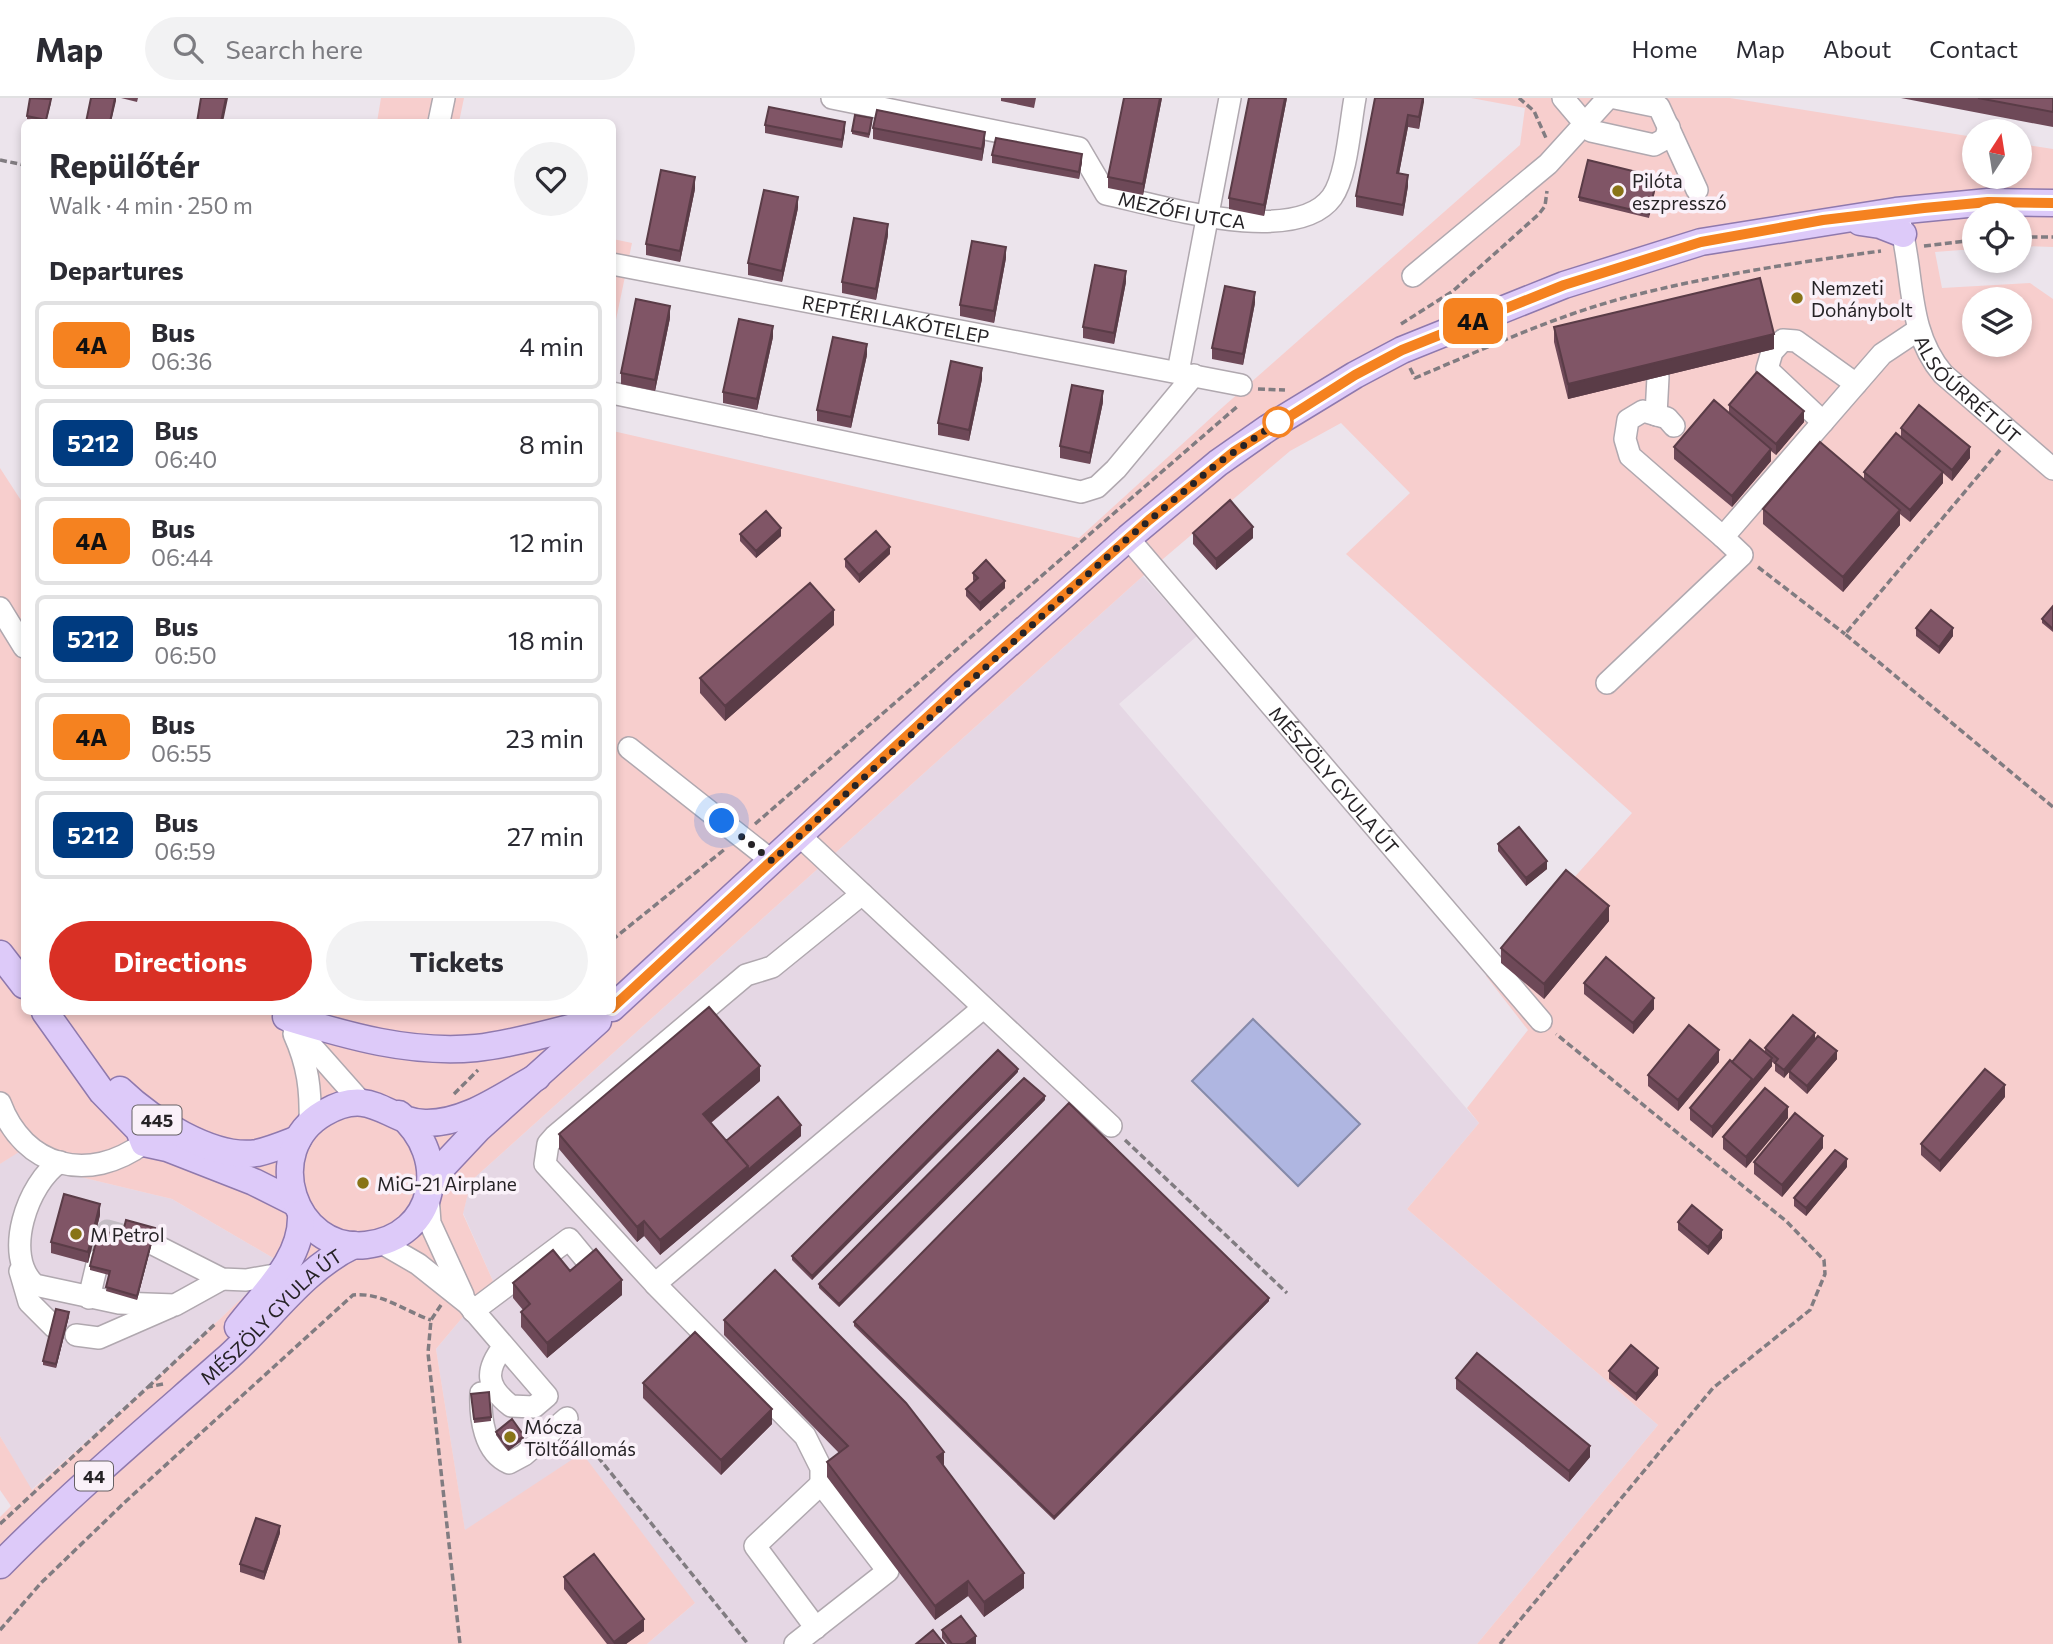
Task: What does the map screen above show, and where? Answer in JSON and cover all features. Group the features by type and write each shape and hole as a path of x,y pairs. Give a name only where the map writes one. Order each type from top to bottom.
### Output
{"main road":[{"path":"1901,231 1988,202 2053,203"},
{"name":"MÉSZÖLY GYULA ÚT","path":"616,1005 1128,538 1218,463 1268,428 1402,350 1564,285 1635,261 1701,242 1823,220 1880,225 1901,231"},
{"path":"0,954 21,981"},
{"name":"445","path":"48,1015 128,1098 162,1124 187,1136 221,1148 247,1153 304,1131"},
{"name":"445","path":"48,1015 102,1092 139,1130 144,1143 167,1148 254,1182 298,1208"},
{"path":"286,1015 368,1041 415,1049 478,1048 602,1015"},
{"name":"MÉSZÖLY GYULA ÚT","path":"178,1386 225,1361 317,1268 335,1254 354,1245 380,1242 412,1223 430,1187 478,1129 605,1015"},
{"name":"MÉSZÖLY GYULA ÚT","path":"362,1103 423,1123 457,1117 537,1077"},
{"path":"304,1131 335,1107 362,1103"},
{"path":"399,1114 422,1138 431,1164 430,1187"},
{"name":"MÉSZÖLY GYULA ÚT","path":"0,1565 178,1386 279,1274 295,1252 302,1232 289,1174 304,1131"},
{"name":"MÉSZÖLY GYULA ÚT","path":"298,1208 319,1233 354,1245"}],"street":[{"path":"440,119 444,98"},
{"name":"MEZŐFI UTCA","path":"832,98 1079,148 1106,194 1250,223 1278,223 1320,208 1332,198 1339,185 1355,98"},
{"path":"616,394 1081,492 1097,487 1116,469 1186,373 1208,215 1230,98"},
{"path":"1563,98 1591,131 1654,145 1665,139 1668,127"},
{"path":"1413,276 1548,163 1608,98"},
{"path":"1615,98 1650,103 1668,127 1697,190"},
{"name":"ALSÓÚRRÉT ÚT","path":"1901,231 1924,350 1942,374 2053,469"},
{"name":"REPTÉRI LAKÓTELEP","path":"616,265 1186,373 1248,391"},
{"path":"1723,537 1882,354 1918,330"},
{"path":"1823,422 1767,369 1772,352 1783,340 1796,341 1856,384"},
{"path":"1607,683 1742,555 1630,456 1625,439 1628,420 1643,411 1665,420 1658,377"},
{"name":"MÉSZÖLY GYULA ÚT","path":"1128,538 1541,1021"},
{"path":"0,608 21,642"},
{"path":"629,748 772,861"},
{"path":"800,836 1111,1126"},
{"path":"795,1644 888,1571 821,1484 821,1468 805,1436 655,1284 545,1164 548,1144 746,975 772,967 862,894"},
{"path":"655,1284 983,1008"},
{"path":"283,1015 307,1067 304,1131"},
{"path":"284,1015 362,1103"},
{"path":"0,1103 23,1143 34,1152 78,1167 95,1165 144,1143"},
{"path":"54,1327 29,1302 24,1291 20,1274 20,1244 34,1188 43,1175 60,1162"},
{"path":"430,1187 430,1223 470,1307 498,1354 482,1379 480,1396 483,1426 493,1452 499,1459 509,1463 524,1455 567,1418"},
{"path":"470,1307 569,1239 589,1262"},
{"path":"145,1240 222,1279 246,1280 279,1274"},
{"path":"380,1242 418,1264 470,1307"},
{"path":"20,1244 23,1268 35,1284 119,1303 175,1305"},
{"path":"89,1298 99,1260"},
{"path":"76,1335 99,1338 175,1305 222,1279"},
{"path":"816,1628 755,1546 821,1484"}],"path":[{"path":"1394,329 1453,291 1539,214 1546,196 1546,131 1534,111 1519,98"},
{"path":"0,160 21,164"},
{"path":"1415,378 1552,321 1633,295 1723,276 1901,231 1962,239"},
{"path":"2032,237 2053,237"},
{"path":"616,937 741,836 1248,391 1283,391 1294,385"},
{"path":"1845,634 2013,435"},
{"path":"1742,555 1845,634 2053,807"},
{"path":"1500,1644 1713,1388 1811,1310 1825,1274 1824,1260 1786,1221 1541,1021"},
{"path":"450,1097 475,1075 481,1065 478,1048"},
{"path":"1111,1126 1287,1293"},
{"path":"0,1630 41,1583 125,1502 338,1308 353,1295 366,1293 430,1320 428,1353 460,1644"},
{"path":"0,1524 224,1315"},
{"path":"148,1387 178,1386"},
{"path":"567,1418 748,1644"}],"shaded area":[{"path":"381,98 464,98 460,119 378,119"},
{"path":"1471,98 1730,98 1962,135 1962,189 2032,189 2032,146 2053,149 2053,247 2032,246 2032,203 1962,203 1962,250 1935,252 1942,288 2030,283 2053,299 2053,1644 1477,1644 1658,1425 1407,1209 1479,1123 1467,1108 1528,1030 1486,976 1632,813 1346,554 1410,493 1341,423 1290,451 1143,576 471,1181 463,1214 493,1281 436,1349 465,1530 582,1453 695,1603 647,1644 0,1644 0,1517 11,1506 0,1490 0,1436 32,1490 148,1387 280,1262 172,1199 72,1175 19,1152 0,1164 0,468 21,500 21,1015 616,1015 616,432 1079,538 1520,145 1525,108"},
{"path":"616,240 632,243 616,320"},
{"path":"1143,576 1197,636 1119,704 1479,1123 1407,1209 1658,1425 1477,1644 647,1644 695,1603 465,1531 436,1349 493,1281 463,1213 471,1181"},
{"path":"19,1151 72,1175 172,1199 280,1262 148,1387 31,1490 0,1436 0,1164"}],"water":[{"path":"1253,1019 1360,1124 1298,1186 1192,1081"}],"building":[{"path":"30,98 51,99 46,119 27,116"},
{"path":"91,98 115,98 111,119 87,119"},
{"path":"201,98 226,98 222,119 198,119"},
{"path":"1124,98 1160,98 1143,184 1108,177"},
{"path":"1249,98 1285,98 1264,205 1229,198"},
{"path":"1375,98 1423,98 1419,117 1408,115 1397,173 1408,175 1403,205 1356,196"},
{"path":"1978,98 2053,98 2053,112"},
{"path":"769,107 845,122 842,140 765,125"},
{"path":"877,110 985,132 982,149 873,128"},
{"path":"855,115 872,118 869,134 852,131"},
{"path":"996,138 1082,154 1079,172 992,155"},
{"name":"Pilóta eszpresszó","path":"1588,160 1657,177 1649,214 1579,197"},
{"path":"661,170 695,177 680,251 646,244"},
{"path":"764,190 798,197 782,271 748,263"},
{"path":"854,218 888,224 876,289 842,282"},
{"path":"972,241 1006,247 994,311 960,305"},
{"path":"1095,265 1126,271 1114,333 1083,327"},
{"path":"1760,278 1774,334 1568,384 1554,327"},
{"path":"1225,286 1255,292 1243,354 1212,348"},
{"path":"636,299 670,306 655,380 621,373"},
{"path":"739,319 773,326 757,399 723,392"},
{"path":"833,337 867,344 851,417 817,410"},
{"path":"951,361 982,368 969,430 938,423"},
{"path":"1757,372 1804,411 1776,444 1729,405"},
{"path":"1072,385 1103,391 1090,453 1060,446"},
{"path":"1714,400 1771,449 1732,496 1674,447"},
{"path":"1919,405 1970,447 1952,470 1901,428"},
{"path":"1896,433 1943,472 1910,510 1864,472"},
{"path":"1820,442 1900,510 1843,577 1763,509"},
{"path":"1230,500 1253,527 1216,559 1193,533"},
{"path":"766,511 781,528 756,551 740,534"},
{"path":"876,531 890,547 859,575 845,559"},
{"path":"986,560 1005,581 980,603 966,589 978,578 973,573"},
{"path":"810,583 834,610 725,706 700,678"},
{"path":"2053,606 2053,629 2042,619"},
{"path":"1931,610 1953,628 1939,647 1916,628"},
{"path":"1519,827 1547,861 1526,878 1498,844"},
{"path":"1566,870 1609,906 1544,984 1501,948"},
{"path":"1606,957 1654,998 1633,1023 1584,983"},
{"path":"709,1007 760,1066 703,1114 748,1166 660,1240 644,1221 637,1227 559,1134"},
{"path":"1793,1015 1815,1033 1784,1070 1775,1063 1778,1059 1765,1048"},
{"path":"1689,1025 1719,1050 1678,1100 1648,1075"},
{"path":"1818,1036 1837,1051 1807,1086 1789,1071"},
{"path":"1750,1040 1772,1058 1752,1082 1752,1079 1732,1062"},
{"path":"998,1050 1018,1069 812,1276 792,1256"},
{"path":"1730,1060 1752,1079 1712,1127 1690,1108"},
{"path":"1985,1069 2005,1085 1940,1161 1921,1144"},
{"path":"1024,1078 1045,1096 839,1304 819,1284"},
{"path":"1765,1088 1788,1107 1746,1157 1723,1137"},
{"path":"778,1097 801,1125 748,1170 748,1166 726,1141"},
{"path":"1069,1103 1269,1298 1054,1517 854,1322"},
{"path":"1795,1113 1823,1136 1782,1185 1754,1162"},
{"path":"1835,1150 1847,1159 1806,1208 1794,1198"},
{"name":"M Petrol","path":"64,1194 100,1204 88,1252 51,1242"},
{"path":"1692,1205 1722,1230 1708,1247 1678,1222"},
{"path":"126,1220 155,1228 137,1296 106,1287 110,1271 90,1266 99,1230 122,1236"},
{"path":"596,1249 622,1280 547,1343 521,1312 530,1304 513,1283 553,1250 570,1271"},
{"path":"775,1270 906,1403 944,1452 937,1457 1024,1573 984,1602 968,1581 935,1606 827,1462 848,1446 724,1320"},
{"path":"56,1309 69,1312 56,1364 43,1361"},
{"path":"695,1332 772,1409 721,1460 643,1383"},
{"path":"1631,1345 1658,1368 1636,1394 1609,1371"},
{"path":"1477,1353 1590,1446 1569,1471 1456,1378"},
{"path":"489,1392 491,1417 474,1419 471,1394"},
{"name":"Mócza Töltőállomás","path":"512,1419 524,1436 508,1447 496,1432"},
{"path":"256,1518 280,1526 264,1572 240,1564"},
{"path":"594,1554 644,1619 614,1642 564,1577"},
{"path":"961,1616 976,1636 965,1644 952,1644 942,1630"},
{"path":"933,1630 944,1644 916,1644"}],"tunnel":[{"path":"99,1260 107,1230 145,1240"}],"bus line":[{"name":"4A","path":"616,1004 961,686 1149,520 1235,451 1355,375 1402,350 1564,285 1701,242 1823,220 1924,208 1988,202 2053,203"}],"place":[{"name":"Pilóta eszpresszó","path":"1618,191"},
{"name":"Nemzeti Dohánybolt","path":"1797,298"},
{"name":"MiG-21 Airplane","path":"363,1183"},
{"name":"M Petrol","path":"76,1234"},
{"name":"Mócza Töltőállomás","path":"510,1437"}],"route":[{"path":"722,821 772,861 961,686 1128,538 1218,463 1278,422"}]}
